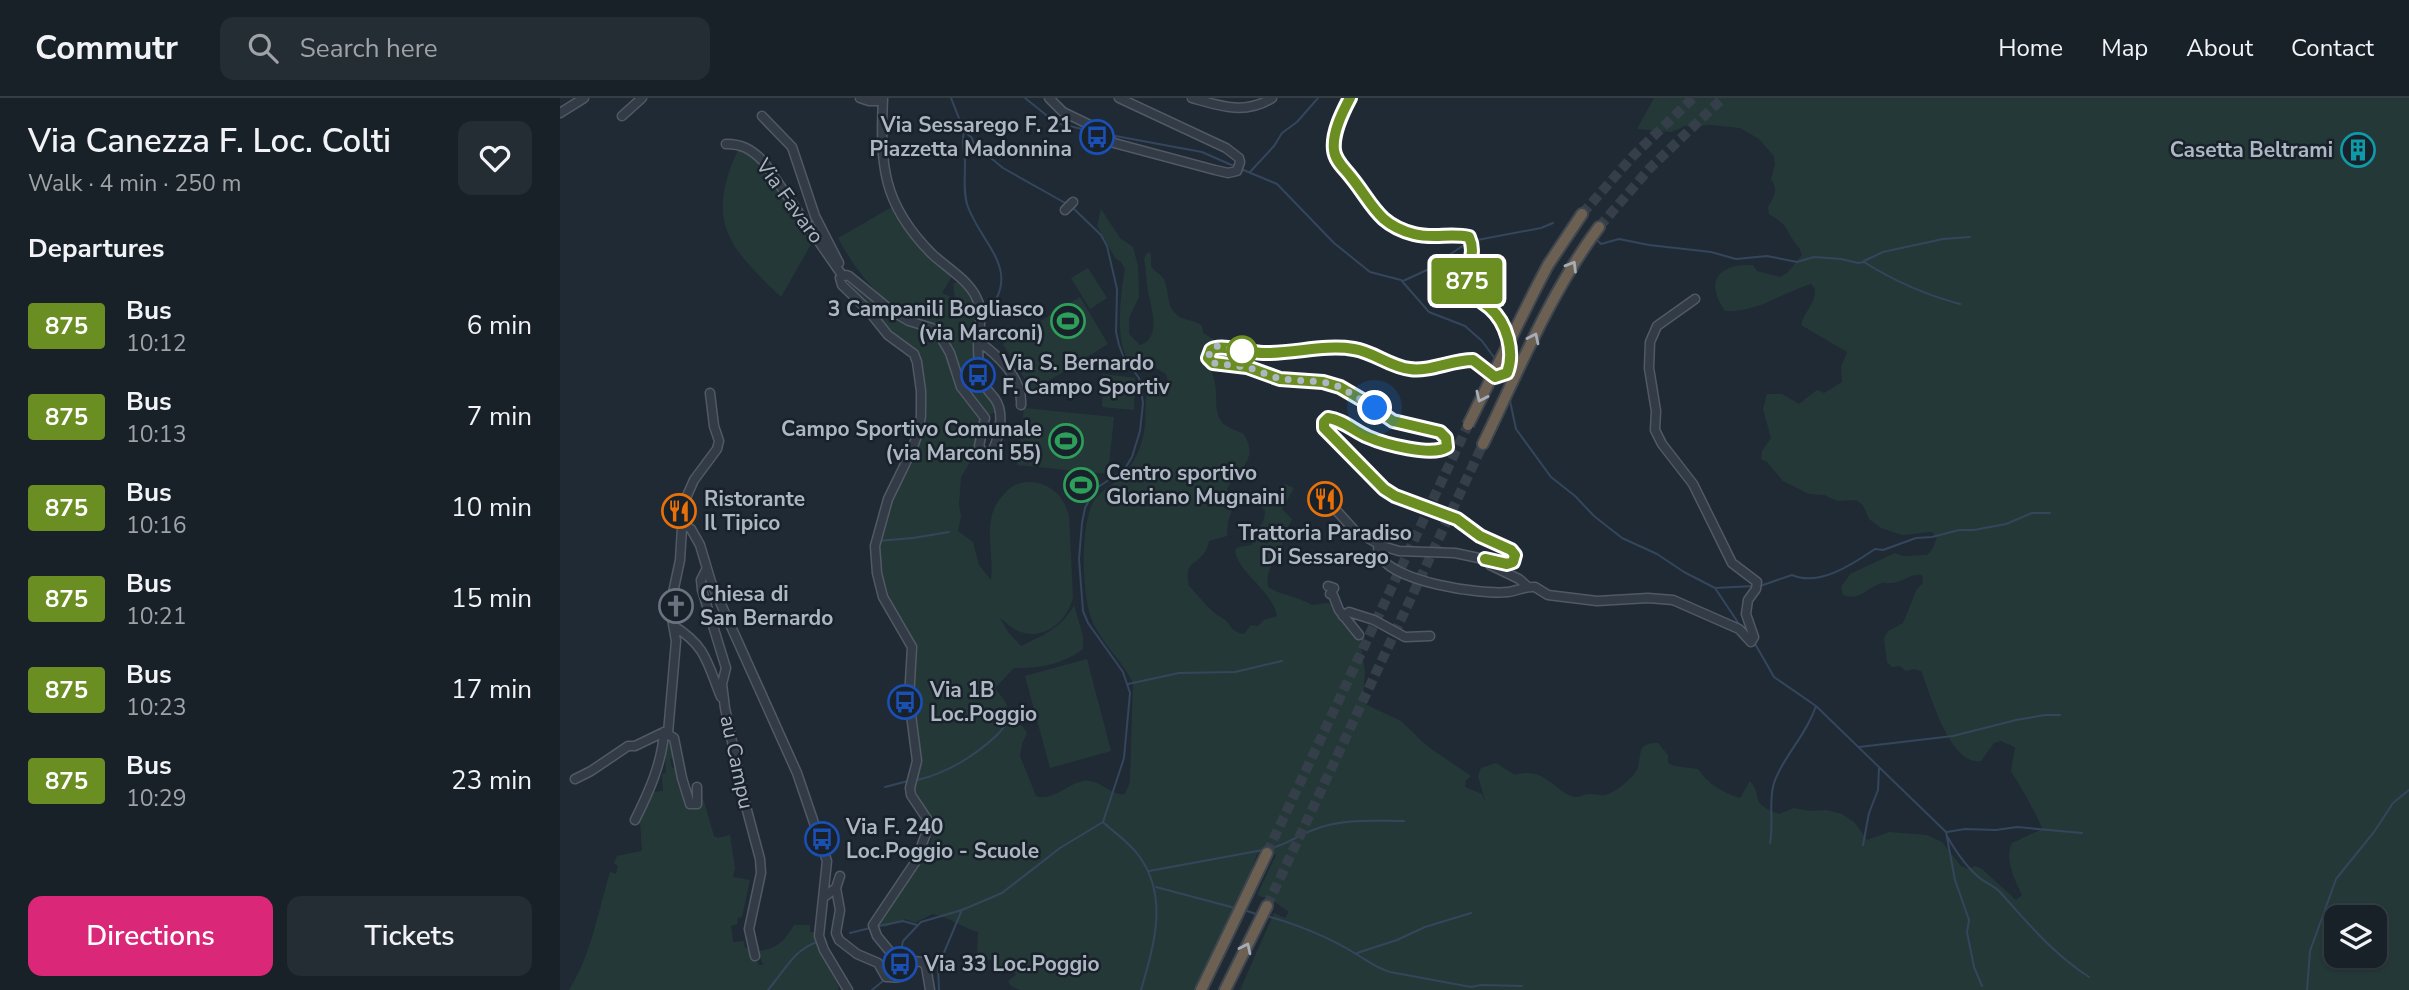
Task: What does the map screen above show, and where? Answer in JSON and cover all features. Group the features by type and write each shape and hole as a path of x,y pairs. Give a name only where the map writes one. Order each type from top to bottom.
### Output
{"highway":[{"path":"1468,425 1548,265 1582,214"},
{"path":"1483,444 1549,307 1574,262 1598,227"},
{"path":"1201,990 1267,853"},
{"path":"1225,990 1267,906"}],"street":[{"path":"560,113 584,98"},
{"path":"622,116 642,98"},
{"path":"762,116 792,147 815,216 844,275 855,279 899,317 929,327 939,334 950,353 961,387 985,418 979,447 981,451 988,453 994,448 1000,419 997,401 981,379 982,363 978,341 982,314 973,291 920,241 895,205 884,170 881,145 883,99 869,101 860,98"},
{"path":"1049,98 1063,112 1090,125 1114,143 1228,173 1238,168 1239,158 1226,149 1119,98"},
{"path":"1192,98 1238,109 1252,107 1272,98"},
{"path":"1328,500 1354,530 1382,547 1399,551 1451,553 1509,564 1513,562 1515,555 1511,550 1474,533 1457,519 1395,496 1384,489 1324,428 1324,422 1328,418 1337,419 1381,443 1429,451 1440,451 1447,447 1446,438 1440,432 1393,421 1340,387 1323,382 1280,379 1247,367 1216,364 1209,360 1208,356 1213,348 1219,346 1258,353 1289,353 1336,347 1367,351 1409,369 1420,370 1447,362 1473,360 1491,376 1507,373 1509,348 1500,318 1471,292 1467,284 1473,247 1469,237 1432,237 1396,227 1372,209 1338,161 1334,150 1335,135 1350,98"},
{"name":"Via Favaro","path":"726,144 738,144 748,148 763,160 844,275"},
{"path":"1065,210 1073,202"},
{"path":"840,876 836,888 840,910 836,933 839,940 857,954 878,963 886,977 897,979 906,975 912,967 900,961 873,927 915,862 928,828 925,816 911,795 911,781 917,761 909,699 912,647 883,597 877,573 875,546 888,499 918,433 922,404 920,376 914,354 888,335 868,310 845,288 840,280 844,275"},
{"path":"1378,543 1379,554 1388,564 1423,581 1458,589 1510,592 1535,587 1548,595 1597,601 1648,598 1672,600 1739,629 1752,641 1746,614 1748,600 1756,586 1732,563 1693,484 1662,444 1655,430 1656,411 1649,368 1652,332 1665,319 1682,311 1695,299"},
{"path":"978,341 1006,366 1021,395 1021,405"},
{"path":"635,820 657,771 664,747 676,641 670,607 680,560 682,528 685,525 681,511 694,480 717,449 719,441 710,393"},
{"name":"au Campu","path":"685,525 694,532 706,570 797,773 823,852"},
{"path":"1485,559 1486,564 1503,570 1528,587"},
{"name":"au Campu","path":"706,570 701,580 702,590 726,668 722,684 725,708 760,859 761,873 749,929 755,956"},
{"path":"1328,586 1334,588 1329,594 1333,595 1343,616 1359,635"},
{"path":"1343,616 1349,612 1361,615 1405,637 1430,636"},
{"path":"674,626 704,652 725,708"},
{"path":"575,779 628,746 635,746 666,732"},
{"path":"666,732 674,738 690,804 697,804 697,787"},
{"path":"823,852 827,871 818,936 848,990"},
{"path":"819,925 816,920 823,852"},
{"path":"824,897 836,888"},
{"path":"900,961 922,962 926,966 930,990"}],"shaded area":[{"path":"1654,98 2409,98 2409,990 1240,990 1274,913 1285,918 1289,912 1275,902 1257,895 1276,855 1263,848 1257,854 1246,885 1198,990 1020,990 1011,986 1008,981 1016,975 1011,965 997,969 991,960 977,955 978,932 932,914 915,923 905,919 885,927 877,924 925,845 930,845 933,831 928,812 914,791 913,784 921,762 913,712 915,648 913,639 889,600 883,583 878,545 892,498 912,464 927,413 920,359 916,352 893,337 849,283 857,286 889,316 903,324 932,333 948,356 959,390 980,420 974,456 961,477 961,516 958,531 973,542 979,565 991,580 990,523 998,502 1006,492 1018,484 1036,483 1052,489 1065,505 1069,516 1073,597 1066,614 1054,627 1037,634 1018,631 1000,618 1021,646 1044,635 1064,620 1074,605 1083,636 1083,649 1050,664 1014,668 995,688 1006,703 1009,715 1027,733 1020,756 1036,796 1048,797 1083,781 1095,782 1114,792 1125,794 1130,782 1133,683 1101,636 1088,609 1084,577 1085,540 1090,509 1095,499 1123,475 1138,451 1144,432 1147,389 1159,387 1168,381 1166,374 1156,368 1139,369 1130,362 1124,352 1120,324 1125,269 1115,258 1097,226 1101,209 1120,238 1133,247 1138,266 1139,297 1129,318 1129,334 1140,345 1147,342 1153,329 1144,258 1148,252 1151,254 1151,266 1165,282 1173,311 1180,317 1202,326 1203,333 1213,339 1213,343 1203,351 1203,355 1213,375 1219,417 1231,429 1243,433 1248,443 1250,450 1246,463 1227,489 1235,502 1228,521 1227,536 1209,541 1205,552 1191,565 1188,572 1189,586 1235,631 1244,634 1251,625 1258,626 1264,620 1277,616 1269,598 1242,567 1235,550 1252,545 1254,534 1263,522 1265,511 1255,500 1261,491 1269,496 1276,496 1285,484 1294,488 1282,509 1292,519 1282,540 1283,555 1272,565 1269,572 1268,587 1312,605 1334,605 1342,621 1359,632 1365,672 1363,703 1401,721 1427,746 1471,776 1466,780 1465,787 1482,794 1486,804 1478,776 1481,768 1496,763 1515,775 1525,773 1541,776 1574,797 1605,795 1619,788 1633,775 1643,747 1658,743 1668,755 1668,763 1698,769 1716,787 1728,793 1740,798 1750,781 1760,803 1769,810 1779,814 1794,808 1842,814 1854,822 1867,840 1889,832 1927,835 1942,842 1961,866 1982,869 2016,900 2022,895 2011,869 2010,849 2012,843 2042,829 2011,772 2015,747 2001,741 1994,743 1981,761 1970,760 1951,741 1943,727 1921,671 1906,671 1900,666 1892,667 1887,662 1884,638 1888,631 1903,623 1917,589 1923,583 1922,575 1914,575 1894,583 1884,582 1854,597 1843,595 1841,587 1850,574 1895,553 1903,556 1927,555 1937,537 1932,532 1902,535 1881,528 1869,519 1863,505 1856,500 1838,501 1824,495 1809,494 1783,481 1767,462 1761,459 1762,451 1771,438 1763,409 1767,394 1782,394 1799,404 1817,390 1824,393 1842,382 1841,367 1847,352 1801,325 1815,294 1811,284 1769,302 1737,311 1725,311 1719,300 1716,291 1718,276 1731,267 1753,265 1757,271 1780,277 1787,273 1802,255 1784,225 1769,214 1768,207 1775,190 1771,179 1774,156 1759,139 1740,128 1685,126 1671,132 1637,129"},
{"path":"739,148 759,162 813,241 781,297 748,263 727,232 723,195"},
{"path":"892,207 905,226 952,276 942,293 955,299 953,284 960,281 973,295 977,318 975,369 996,412 987,415 964,386 941,325 908,316 884,299 858,270 838,238"},
{"path":"1088,268 1107,298 1090,309 1071,278"},
{"name":"3 Campanili Bogliasco (via Marconi)","path":"1080,297 1108,344 1032,391 1003,344"},
{"path":"1103,374 1135,378 1134,410 1102,407"},
{"name":"Campo Sportivo Comunale (via Marconi 55)","path":"1024,408 1114,417 1108,474 1017,465"},
{"path":"1087,659 1111,751 1050,768 1025,676"},
{"path":"668,737 676,758 670,759 672,768 679,767 691,805 698,808 703,798 714,836 718,838 730,835 735,868 733,877 750,880 742,917 738,918 737,924 731,926 733,942 744,941 745,948 751,948 759,965 763,965 758,951 780,943 794,925 810,925 810,932 816,932 839,988 837,990 569,990 583,963 610,872 616,874 618,866 614,863 617,856 642,851 640,820 652,792 663,791 662,774 666,773"}],"waterway":[{"path":"951,98 964,131 974,144 1003,168 1067,204"},
{"path":"1025,98 1056,123 1091,131"},
{"path":"1250,172 1282,133 1297,122 1318,98"},
{"path":"964,132 966,202 1001,272 1001,285 996,299 985,315"},
{"path":"1110,135 1202,152 1236,167"},
{"path":"1241,169 1277,184 1334,243 1370,272 1401,280 1429,312 1465,326 1482,341 1496,360"},
{"path":"900,956 903,941 921,922 962,910 1002,893 1060,848 1103,822 1124,758 1130,693 1123,672 1088,623 1083,611 1079,559 1085,508 1095,489 1124,470 1132,457 1140,431 1143,403 1139,378 1124,358 1116,332 1117,289 1107,246 1101,235 1072,207"},
{"path":"1472,241 1541,228 1553,223"},
{"path":"1864,261 1883,252 1943,239 1970,237"},
{"path":"1596,239 1601,244 1619,239 1711,252 1736,259 1767,256 1797,262 1814,257 1864,262 1910,287 1960,304"},
{"path":"1403,281 1427,270 1467,243"},
{"path":"1510,401 1516,429 1551,477 1622,538 1657,554 1715,588 1754,586"},
{"path":"1760,586 1792,575 1802,578 1824,576 1846,567 1875,549 1883,550 1916,538 2006,524 2032,513 2050,513"},
{"path":"878,541 949,532"},
{"path":"1715,588 1741,627"},
{"path":"1754,642 1774,677 1816,706 1946,832 1955,880 1969,920 1967,932 1974,967 1982,986"},
{"path":"1128,684 1179,673 1235,672 1282,661"},
{"path":"917,780 950,768 980,750 997,735 1022,705"},
{"path":"1770,843 1774,783 1816,706"},
{"path":"1859,747 1953,736 2016,720 2060,715"},
{"path":"1863,845 1869,813 1878,790 1879,768"},
{"path":"885,787 908,781"},
{"path":"2307,990 2310,951 2336,879 2374,832 2393,803 2409,790"},
{"path":"1268,849 1324,826 1358,821 1404,821"},
{"path":"1104,823 1139,856 1154,888 1154,939 1141,990"},
{"path":"1947,832 2017,827 2082,833"},
{"path":"1947,836 1971,870 1999,891 2052,948 2089,977"},
{"path":"1149,871 1263,850"},
{"path":"1156,887 1235,908"},
{"path":"1244,910 1256,914"},
{"path":"939,990 938,967 961,912"},
{"path":"1357,953 1471,913"},
{"path":"1266,916 1324,937 1390,972 1471,987 1522,986"},
{"path":"879,926 903,921 917,925"},
{"path":"850,933 870,928"},
{"path":"768,990 801,950 817,942"},
{"path":"890,974 895,964"},
{"path":"872,990 883,981"}],"tunnel":[{"path":"1582,214 1633,156 1693,98"},
{"path":"1599,227 1650,168 1723,98"},
{"path":"1267,853 1468,425"},
{"path":"1267,906 1483,444"}],"bus line":[{"name":"875","path":"1350,98 1335,135 1334,150 1338,161 1372,209 1396,227 1432,237 1469,237 1473,247 1467,284 1471,292 1500,318 1505,329 1510,355 1507,373 1491,376 1473,360 1447,362 1420,370 1409,369 1399,367 1367,351 1336,347 1289,353 1258,353 1216,346 1208,358 1218,365 1247,367 1280,379 1323,382 1340,387 1393,421 1440,432 1446,438 1447,447 1440,451 1429,451 1381,443 1337,419 1328,418 1324,422 1324,428 1373,481 1384,489 1395,496 1457,519 1474,533 1511,550 1515,555 1513,562 1509,564 1485,559"}],"place":[{"name":"Via Sessarego F. 21 Piazzetta Madonnina","path":"1097,137"},
{"name":"Casetta Beltrami","path":"2358,150"},
{"name":"3 Campanili Bogliasco (via Marconi)","path":"1068,321"},
{"name":"Via S. Bernardo F. Campo Sportiv","path":"978,375"},
{"name":"Campo Sportivo Comunale (via Marconi 55)","path":"1066,441"},
{"name":"Centro sportivo Gloriano Mugnaini","path":"1081,485"},
{"name":"Trattoria Paradiso Di Sessarego","path":"1325,499"},
{"name":"Ristorante Il Tipico","path":"679,511"},
{"name":"Chiesa di San Bernardo","path":"676,606"},
{"name":"Via 1B Loc.Poggio","path":"905,702"},
{"name":"Via F. 240 Loc.Poggio - Scuole","path":"822,839"},
{"name":"Via 33 Loc.Poggio","path":"900,964"}],"route":[{"path":"1242,351 1216,346 1208,358 1218,365 1247,367 1280,379 1323,382 1340,387 1375,408"}]}
